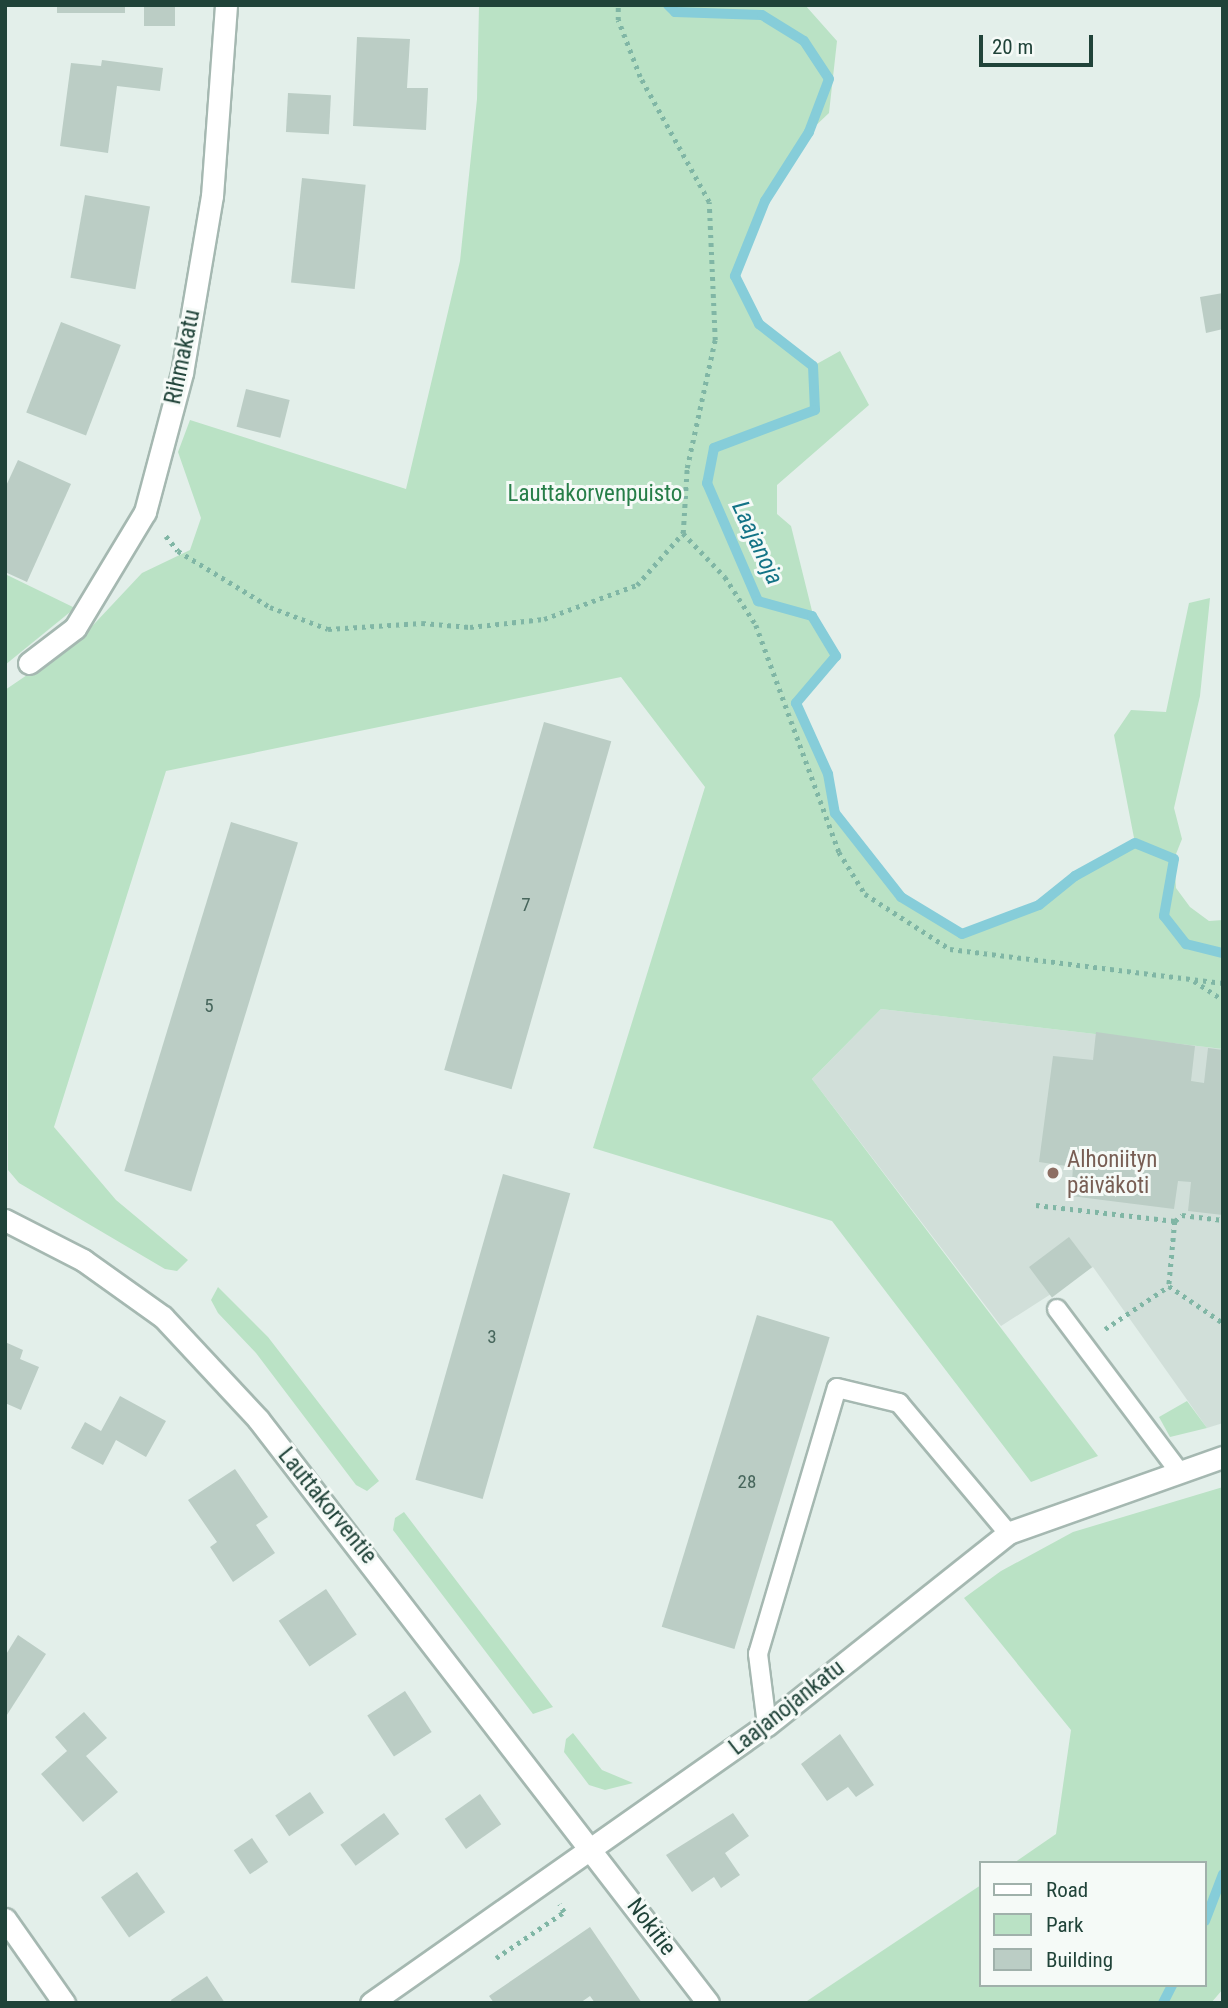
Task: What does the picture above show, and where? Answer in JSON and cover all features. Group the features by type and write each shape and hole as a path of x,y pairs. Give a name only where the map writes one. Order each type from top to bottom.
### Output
{"street":[{"name":"Rihmakatu","path":"29,663 75,628 145,513 183,368 212,196 226,5"},
{"name":"Lauttakorventie","path":"5,1220 83,1260 163,1317 248,1408 593,1852"},
{"name":"Laajanojankatu","path":"371,2003 593,1852 767,1726 1008,1533 1178,1470 1223,1457"},
{"name":"Nokitie","path":"593,1852 708,2003"},
{"path":"5,1919 64,2003"}],"lane":[{"path":"1057,1309 1178,1470"},
{"path":"767,1726 758,1654 837,1388 899,1403 1008,1533"}],"path":[{"path":"145,513 178,551 270,607 328,629 422,623 470,627 544,619 637,585 683,533 687,468 715,340 709,202 640,77 618,20 618,5"},
{"path":"683,533 725,577 756,625 839,852 866,894 920,932 950,949 1223,983"},
{"path":"1191,979 1223,1000"},
{"path":"1036,1205 1175,1221"},
{"path":"1169,1286 1175,1221 1182,1215 1223,1220"},
{"path":"1169,1286 1223,1323"},
{"path":"1083,1344 1169,1286"}],"shaded area":[{"name":"Alhoniityn päiväkoti","path":"881,1009 1223,1049 1223,1423 1207,1428 1093,1267 1001,1326 812,1079"}],"green space":[{"name":"Lauttakorvenpuisto","path":"479,5 805,5 837,41 829,113 809,132 765,201 735,276 759,324 813,366 840,351 869,405 777,485 777,514 791,526 814,619 836,656 796,703 828,774 835,813 901,897 962,934 985,929 1039,905 1079,873 1135,843 1114,735 1131,710 1166,712 1189,603 1210,598 1200,696 1174,808 1182,839 1174,859 1176,888 1190,907 1209,921 1223,920 1223,1049 881,1009 812,1079 1098,1456 1031,1482 832,1221 593,1148 705,787 621,677 166,771 54,1127 116,1200 188,1260 177,1271 165,1269 19,1183 8,1170 5,690 80,639 142,573 190,550 201,518 178,452 190,420 406,489 460,261 477,99"},
{"path":"5,574 75,608 5,665"},
{"path":"218,1287 268,1337 379,1481 367,1491 356,1485 256,1353 218,1313 211,1300"},
{"path":"1187,1401 1207,1428 1170,1437 1159,1417"},
{"path":"1223,1487 1223,1989 1211,2003 804,2003 979,1886 979,1987 1207,1987 1207,1861 1017,1861 1056,1834 1071,1730 964,1598 1001,1571 1073,1532"},
{"path":"404,1512 553,1707 533,1714 393,1530 395,1518"},
{"path":"573,1733 602,1770 633,1783 605,1790 589,1785 564,1752 566,1739"}],"building":[{"path":"57,5 125,5 125,13 57,13"},
{"path":"144,5 175,5 175,26 144,26"},
{"path":"357,37 410,39 407,88 428,88 426,130 353,126"},
{"path":"102,60 163,68 160,91 117,86 108,153 60,146 71,63 101,66"},
{"path":"288,93 331,95 329,134 286,132"},
{"path":"302,178 366,185 355,289 291,282"},
{"path":"85,195 150,206 135,289 70,278"},
{"path":"1223,293 1223,329 1206,333 1200,297"},
{"path":"61,322 121,345 86,435 26,413"},
{"path":"246,389 290,400 280,438 237,427"},
{"path":"18,460 71,484 27,582 5,572 5,488"},
{"path":"544,722 611,741 512,1089 444,1070"},
{"path":"231,822 298,842 191,1192 124,1171"},
{"path":"1096,1032 1195,1046 1191,1081 1204,1083 1208,1048 1223,1050 1223,1215 1188,1211 1191,1182 1178,1181 1174,1209 1071,1196 1073,1167 1039,1162 1053,1056 1093,1060"},
{"path":"503,1174 570,1193 483,1499 415,1480"},
{"path":"1069,1237 1092,1267 1052,1297 1029,1267"},
{"path":"757,1315 830,1337 734,1649 662,1627"},
{"path":"5,1342 23,1350 20,1359 39,1367 21,1410 5,1403"},
{"path":"120,1396 166,1421 146,1457 116,1440 103,1465 71,1448 85,1422 101,1431"},
{"path":"235,1469 268,1517 256,1525 275,1553 233,1582 210,1547 217,1542 188,1500"},
{"path":"326,1589 357,1635 310,1666 279,1621"},
{"path":"18,1635 46,1654 5,1718 5,1656"},
{"path":"405,1691 432,1732 394,1757 367,1716"},
{"path":"84,1712 107,1738 86,1756 118,1792 83,1822 41,1774 67,1751 55,1737"},
{"path":"840,1734 874,1785 856,1797 848,1787 827,1801 801,1764"},
{"path":"310,1792 324,1813 289,1836 275,1815"},
{"path":"480,1794 501,1824 466,1849 445,1819"},
{"path":"384,1813 399,1834 356,1866 340,1845"},
{"path":"733,1813 749,1836 725,1853 740,1875 721,1888 714,1877 692,1892 666,1855"},
{"path":"252,1838 268,1862 250,1874 234,1850"},
{"path":"137,1872 165,1912 129,1937 101,1897"},
{"path":"590,1927 642,2003 595,2003 590,1996 580,2003 494,2003 489,1996"},
{"path":"207,1976 225,2003 172,2003 171,2000"}],"waterway":[{"name":"Laajanoja","path":"668,5 675,12 762,15 804,41 829,79 809,132 765,201 735,276 759,324 813,366 815,410 714,448 707,483 758,601 812,616 836,656 796,703 828,774 835,813 901,897 962,934 1039,905 1075,876 1135,843 1174,859 1164,916 1186,944 1223,953"},
{"name":"Laajanoja","path":"1207,1916 1223,1874"},
{"name":"Laajanoja","path":"1163,2003 1171,1987"}],"place":[{"name":"Alhoniityn päiväkoti","path":"1053,1173"}]}
